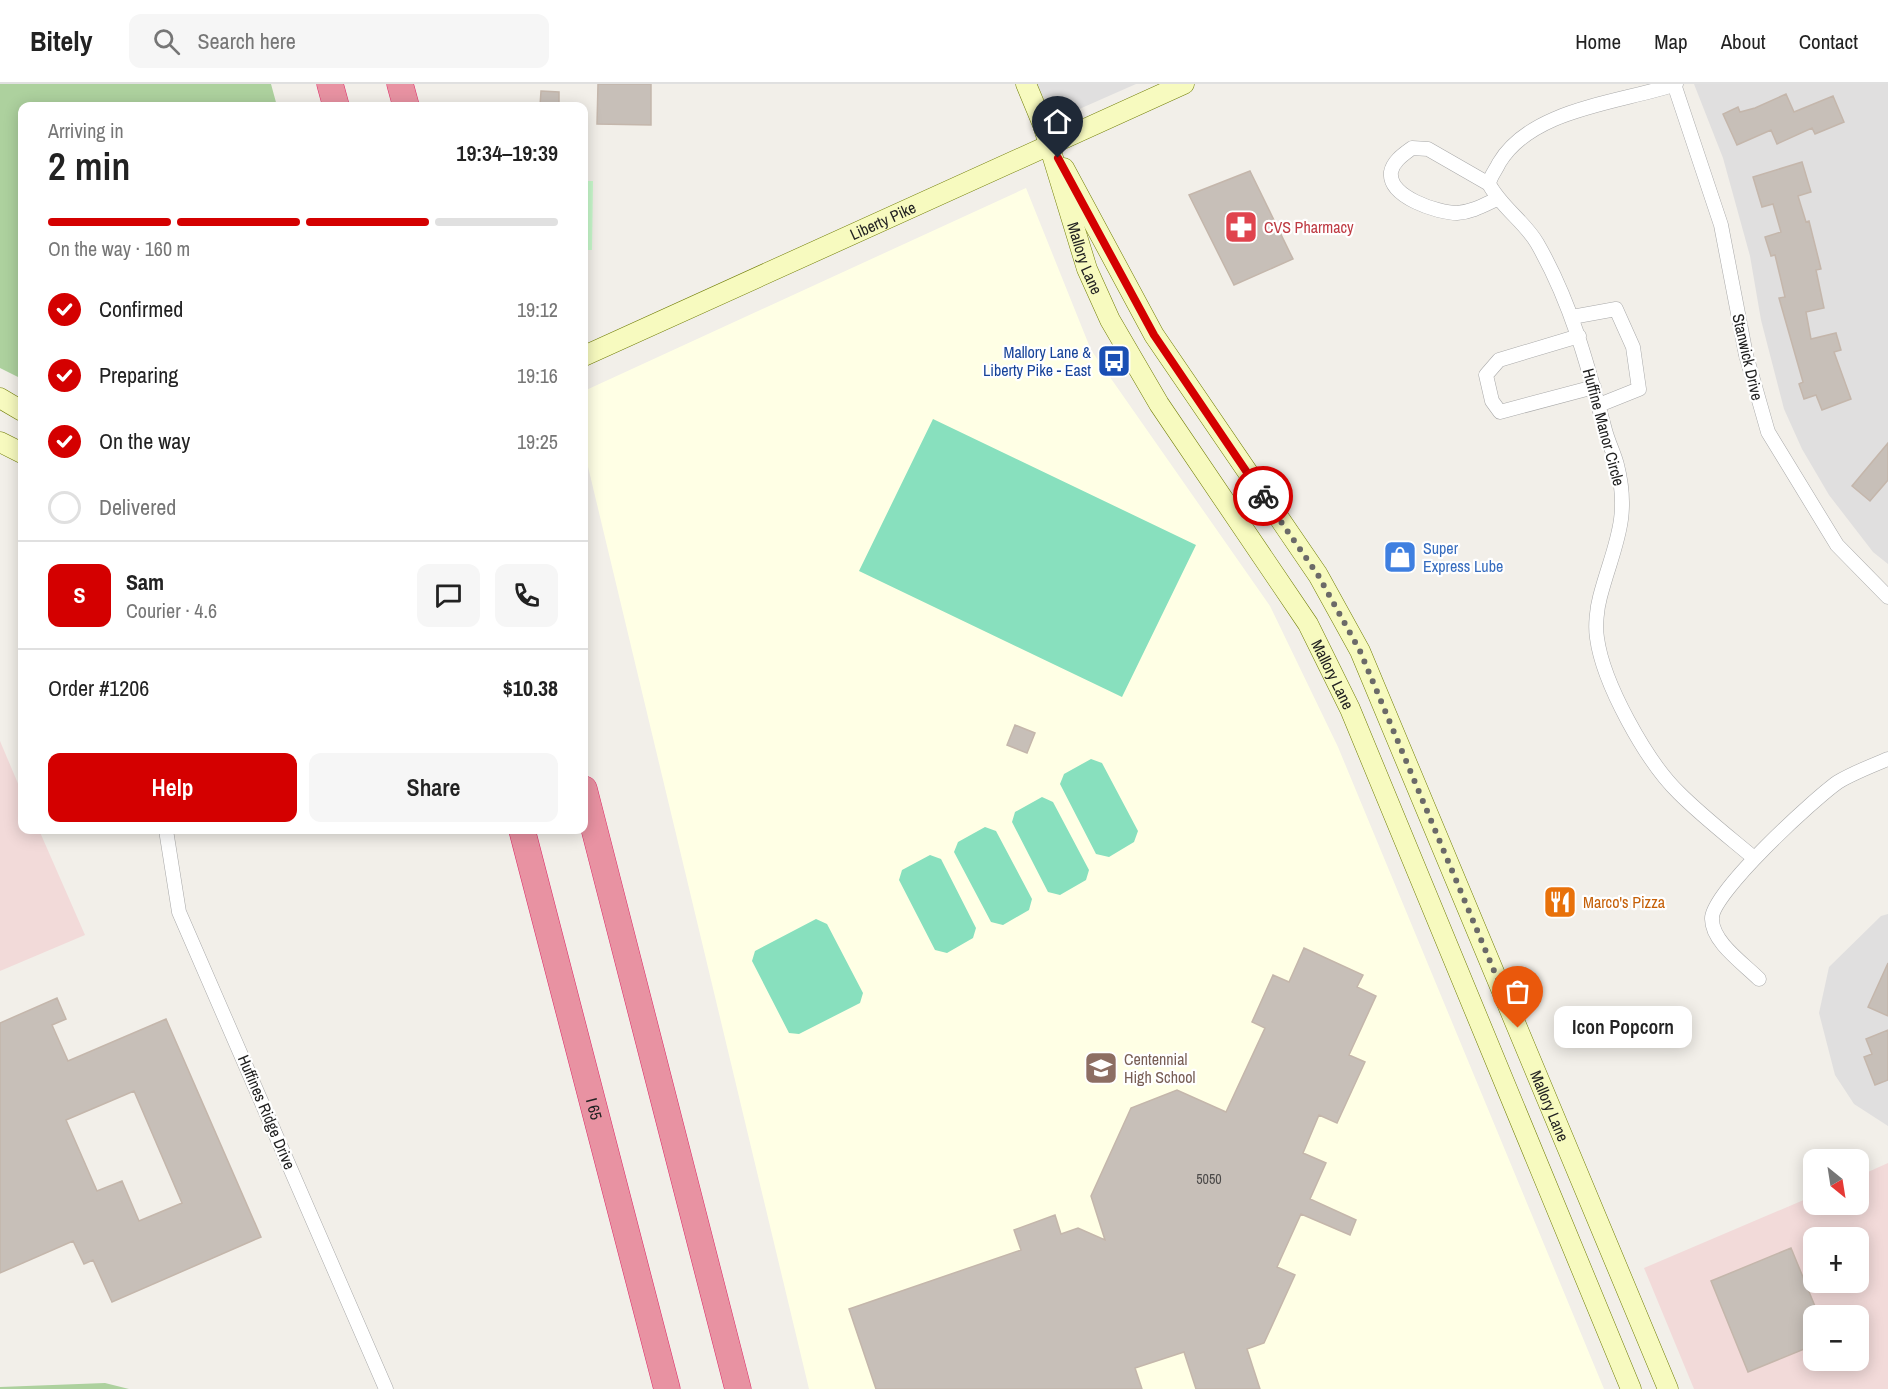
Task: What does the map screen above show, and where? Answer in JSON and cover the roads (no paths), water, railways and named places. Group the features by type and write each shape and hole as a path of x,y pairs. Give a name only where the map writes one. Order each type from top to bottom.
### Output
{"highway":[{"path":"330,84 335,102"},
{"path":"400,84 405,102"},
{"path":"588,805 738,1389"},
{"name":"I 65","path":"523,834 666,1389"}],"main road":[{"path":"1026,84 1050,146"},
{"name":"Liberty Pike","path":"588,354 1184,84"},
{"name":"Mallory Lane","path":"1050,146 1154,335 1318,575 1382,697 1668,1389"},
{"name":"Mallory Lane","path":"1050,146 1087,269 1110,320 1159,404 1308,624 1346,699 1631,1389"},
{"path":"0,398 18,409"},
{"path":"0,442 18,451"},
{"path":"1379,779 1409,766"}],"street":[{"path":"1497,199 1476,209 1456,213 1435,209 1407,198 1394,185 1391,172 1398,159 1412,148 1428,149 1489,184 1502,159 1522,136 1555,118 1675,84"},
{"name":"Stanwick Drive","path":"1675,84 1721,225 1746,355 1768,432 1837,545 1884,581 1888,597"},
{"name":"Huffine Manor Circle","path":"1489,184 1497,199 1518,218 1536,242 1572,317 1617,465 1623,502 1621,530 1600,598 1596,636 1603,662 1635,734 1657,768 1678,792 1754,858"},
{"path":"1572,317 1616,309 1633,347 1639,389 1599,405"},
{"path":"1579,336 1499,360 1486,375 1492,401 1500,412 1594,387"},
{"path":"1758,979 1714,933 1711,916 1719,898 1754,858 1837,783 1888,759"},
{"name":"Huffines Ridge Drive","path":"166,834 179,912 386,1389"}],"place":[{"name":"CVS Pharmacy","path":"1241,227"},
{"name":"Mallory Lane & Liberty Pike - East","path":"1114,361"},
{"name":"Super Express Lube","path":"1400,557"},
{"name":"Marco's Pizza","path":"1560,902"},
{"name":"Icon Popcorn","path":"1518,1028"},
{"name":"Centennial High School","path":"1101,1068"}]}
